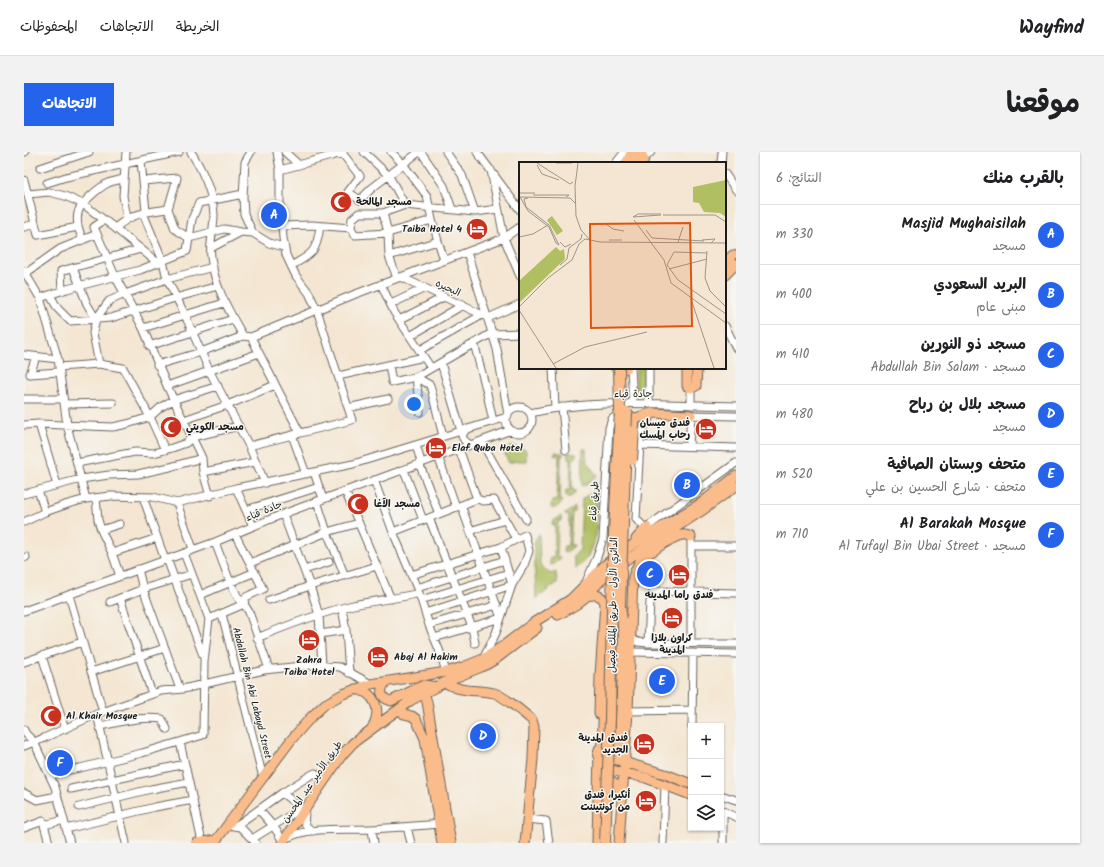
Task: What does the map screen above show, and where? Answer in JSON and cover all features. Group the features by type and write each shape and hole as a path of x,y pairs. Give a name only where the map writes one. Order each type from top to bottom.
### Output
{"highway":[{"name":"الدائري الأول - طريق الملك فيصل","path":"611,843 620,606 618,555 620,410 619,369"},
{"name":"الدائري الأول - طريق الملك فيصل","path":"605,843 613,615 627,408 627,369"},
{"path":"634,419 651,409"},
{"path":"621,414 627,414 634,419 628,540 618,555 610,541 616,421 621,414"},
{"path":"620,606 624,635 625,712 620,746 622,755 626,762"},
{"path":"598,755 603,741 608,637 613,615"}],"main road":[{"path":"622,162 627,152"},
{"path":"726,261 735,254"},
{"path":"726,274 736,264"},
{"path":"687,369 687,386 691,388 696,386 696,369"},
{"path":"651,409 691,415"},
{"path":"485,662 533,623 561,606 580,592 606,564 629,547 700,503 736,476"},
{"path":"200,842 215,841 225,830 291,740 311,717 334,698 371,684 446,672 485,662 506,652 537,628 570,609 587,596 609,571 700,512 736,486"},
{"path":"629,547 648,527"},
{"path":"641,560 663,544 682,535 688,535 692,542"},
{"path":"648,546 663,544"},
{"path":"625,712 631,652 633,577 635,569 648,546"},
{"path":"597,843 600,676 605,603 609,591 613,588 618,588 627,592 633,605"},
{"path":"587,596 596,594 599,595 604,599 605,603"},
{"name":"طريق الأمير عبد المحسن","path":"283,842 325,780 353,743 399,709 424,693 485,662"},
{"path":"386,682 381,689 381,692 384,698 391,701 424,685 436,687"},
{"path":"445,682 452,687 496,694 532,720 534,727 533,754 525,843"},
{"path":"355,689 363,690 369,694 376,704 377,718 371,729"},
{"path":"424,693 427,702 429,739 442,843"},
{"path":"399,709 404,714 412,716 416,719 429,739 452,843"},
{"path":"598,755 666,774 688,783"},
{"path":"619,843 622,794 626,762"},
{"path":"599,768 646,778 688,794"},
{"path":"598,791 603,785 610,781 616,783 622,794"}],"street":[{"path":"40,168 89,152"},
{"path":"126,152 123,196 127,218"},
{"path":"47,183 66,177 179,152"},
{"path":"191,152 206,182 212,201 214,214 211,257 218,286 224,303 243,336"},
{"path":"251,152 245,162 243,194 244,214 253,233"},
{"path":"249,446 352,420 317,310 309,293 296,276 284,248 280,202 280,170 277,152"},
{"path":"285,152 299,165"},
{"path":"280,170 343,152 360,176 348,192 360,200 372,188 420,152 444,186 452,209"},
{"path":"364,152 389,176 405,205"},
{"path":"391,152 403,164 427,196 432,220 444,260"},
{"path":"446,152 462,176 475,212"},
{"path":"477,152 519,209"},
{"path":"617,162 627,152"},
{"path":"637,159 651,152"},
{"path":"721,162 722,152"},
{"path":"141,161 144,212 160,262 209,370 249,446 265,483"},
{"path":"491,170 504,238 519,274"},
{"path":"143,181 177,178 168,209 175,229 189,238 224,229 253,233 269,243 284,248"},
{"path":"83,240 78,227 78,211 96,191 109,183 123,179"},
{"path":"24,180 28,194 28,207 36,224 38,235 78,227"},
{"path":"733,182 736,190"},
{"path":"28,194 49,192 66,196 83,204 160,262"},
{"path":"40,298 160,262 187,251 192,219 199,203 243,194"},
{"path":"432,220 388,233 355,235 351,228 352,219 359,213 384,213 405,205 430,209 452,209 475,212 498,209"},
{"path":"115,228 127,218 144,212 168,209"},
{"path":"384,213 388,233 389,256 399,277"},
{"path":"104,220 94,227 115,276 143,328 166,386 202,458 203,472 210,496"},
{"path":"24,227 36,224"},
{"path":"282,226 300,225 351,228"},
{"path":"292,266 306,258 314,250 318,240 320,226"},
{"path":"157,365 201,352 243,336 251,337 381,284 504,238 519,228"},
{"path":"211,248 241,232"},
{"path":"86,499 67,425 58,359 40,298 25,272 60,249 97,234"},
{"path":"389,256 438,241"},
{"path":"62,291 61,271 141,249"},
{"path":"24,522 45,512 86,499 110,496 153,497 177,503 210,496 236,488 353,464 493,421 507,416 512,410 520,407 524,408 530,413 532,421 531,425 526,431 519,432 511,430 507,424 507,416 497,349 467,252"},
{"path":"99,364 94,333 96,319 109,301 167,279 213,267"},
{"path":"73,268 87,304 96,319"},
{"name":"البحيره","path":"399,277 463,305 486,317"},
{"path":"381,284 399,320 431,368"},
{"path":"50,295 58,309 70,321 111,318 176,297 218,286"},
{"path":"391,304 425,288"},
{"path":"399,320 444,297"},
{"path":"143,328 224,303"},
{"path":"420,350 486,317 519,304"},
{"path":"410,336 463,305"},
{"path":"149,346 233,319"},
{"path":"726,327 736,334"},
{"path":"726,327 728,334 736,348"},
{"path":"390,365 392,382 416,378 441,362 492,334 519,333"},
{"path":"251,337 300,433"},
{"path":"474,343 493,421"},
{"path":"166,386 259,354"},
{"path":"24,355 58,359"},
{"path":"36,357 30,374 99,364 123,368 166,450"},
{"path":"338,376 424,357"},
{"path":"441,362 463,430 462,436 464,440 470,444"},
{"path":"553,369 566,450"},
{"path":"631,369 633,403"},
{"path":"650,369 651,409 642,432 640,445 636,519 643,526 648,527 736,463"},
{"path":"416,378 420,412"},
{"path":"416,378 430,386 443,436"},
{"path":"184,420 228,405 275,385"},
{"path":"24,425 39,424 113,427 150,417 161,407 173,400 218,386"},
{"path":"691,388 691,405"},
{"path":"24,399 113,403"},
{"path":"348,408 388,399"},
{"name":"جادة قباء","path":"530,413 558,407 633,403 651,409 691,405 736,406"},
{"path":"690,446 691,415 736,416"},
{"name":"طريق قباء","path":"585,586 603,539 609,428 612,419 616,421"},
{"path":"39,424 57,485"},
{"path":"77,462 135,452 154,453 186,443 192,436 239,426"},
{"name":"جادة قباء","path":"24,611 215,542 320,500 511,430"},
{"path":"292,435 306,474"},
{"path":"481,441 526,519"},
{"path":"416,445 420,463 439,514"},
{"path":"640,445 736,448"},
{"path":"459,449 477,499"},
{"path":"438,456 458,506 470,531 501,618"},
{"path":"24,494 81,479 109,475 138,474 202,458"},
{"path":"203,472 255,462"},
{"path":"404,470 462,601 472,627 475,643"},
{"path":"314,472 319,487 320,500 327,532 346,576"},
{"path":"374,480 393,532 419,594 446,672"},
{"path":"246,510 319,487"},
{"path":"236,488 253,526"},
{"path":"38,490 45,512"},
{"path":"345,491 391,599"},
{"path":"143,497 204,661"},
{"path":"96,498 100,530 112,553 120,576"},
{"path":"393,532 477,499 483,501 494,500 516,539"},
{"path":"177,503 193,549"},
{"path":"283,514 310,586 318,615 322,665"},
{"path":"470,531 505,520"},
{"path":"250,563 327,532 359,523"},
{"path":"100,530 120,524"},
{"path":"209,619 244,604 246,597 263,589 235,534"},
{"path":"411,575 501,547 525,535 528,551 524,565 512,585 485,662"},
{"path":"112,553 157,538"},
{"path":"215,542 230,582 240,601 249,612 269,669"},
{"path":"691,643 692,542 736,546"},
{"path":"501,547 512,585"},
{"path":"50,776 64,771 142,753 203,735 204,661 209,619 184,553"},
{"path":"419,594 451,576 505,560"},
{"path":"304,570 329,562"},
{"path":"269,600 377,566"},
{"path":"138,569 143,589 180,689"},
{"path":"200,595 255,572"},
{"path":"257,638 304,619 353,605 456,589 508,573"},
{"path":"110,602 143,589 192,574"},
{"path":"425,612 492,593 512,585"},
{"path":"648,643 650,602 653,592 692,591 736,593"},
{"path":"69,594 91,672 100,713 100,726 126,843"},
{"path":"120,598 152,694"},
{"path":"429,626 497,605"},
{"path":"342,608 346,630 349,673"},
{"name":"Abdallah Bin Abi Labayd Street","path":"222,614 263,778"},
{"path":"434,638 501,618"},
{"path":"320,634 346,630"},
{"path":"631,639 638,642 648,643 736,644"},
{"path":"24,662 82,642"},
{"path":"91,672 165,648"},
{"path":"631,652 736,654"},
{"path":"692,723 694,653"},
{"path":"42,656 65,729"},
{"path":"24,746 100,713 161,691 180,689 269,669 322,665 340,667 371,684"},
{"path":"625,712 692,710"},
{"path":"100,726 135,719 152,718 162,719 167,729"},
{"path":"24,730 34,742 50,776 70,843"},
{"path":"180,742 193,800 200,842"},
{"path":"71,789 185,764"},
{"path":"225,830 237,825 282,793 315,773 325,780"},
{"path":"79,807 189,782"},
{"path":"663,843 665,785"},
{"path":"24,793 36,800 57,796"},
{"path":"282,793 296,804"},
{"path":"724,796 736,800"},
{"path":"66,829 120,817 154,807 193,800"},
{"path":"237,825 254,841 272,826 299,809 306,808 304,818 305,824 313,831"},
{"path":"260,810 283,842 301,832 408,827 439,824"},
{"path":"724,812 736,817"},
{"path":"527,819 546,821 549,843"},
{"path":"44,825 64,820"},
{"path":"24,828 43,821 49,843"},
{"path":"408,827 411,843"},
{"path":"372,829 374,843"},
{"path":"723,831 723,843"}],"green space":[{"path":"636,369 647,369 646,393 636,392"},
{"path":"513,446 526,450 526,461 509,463 503,450"},
{"path":"583,449 586,449 587,462 597,476 582,486"},
{"path":"555,452 563,453 563,456 561,456 560,501 562,501 561,504 553,509 551,507 552,501 557,500 559,455 554,455"},
{"path":"568,452 576,453 576,458 573,458 572,490 575,490 575,494 568,498 566,497 566,490 570,490 571,458 568,458"},
{"path":"598,488 596,536 587,558 576,569 573,556 580,550 582,499"},
{"path":"575,507 575,512 572,512 570,545 574,545 565,553 563,552 564,546 568,546 569,516 565,514"},
{"path":"561,516 561,521 558,521 557,557 560,557 560,559 552,565 550,564 550,558 554,558 555,525 552,524 552,522"},
{"path":"539,534 540,565 551,574 556,572 557,583 536,599 534,545"}],"place":[{"name":"مسجد المالحة","path":"341,202"},
{"name":"Masjid Mughaisilah","path":"274,215"},
{"name":"Taiba Hotel 4","path":"477,229"},
{"name":"مسجد الكويتي","path":"171,427"},
{"name":"فندق ميسان رحاب المسك","path":"706,429"},
{"name":"Elaf Quba Hotel","path":"436,448"},
{"name":"البريد السعودي","path":"687,485"},
{"name":"مسجد الآغا","path":"358,504"},
{"name":"مسجد ذو النورين","path":"650,574"},
{"name":"فندق راما المدينه","path":"679,575"},
{"name":"كراون بلازا المدينة","path":"672,618"},
{"name":"Zahra Taiba Hotel","path":"309,640"},
{"name":"Abaj Al Hakim","path":"378,657"},
{"name":"متحف وبستان الصافية","path":"662,681"},
{"name":"Al Khair Mosque","path":"51,716"},
{"name":"مسجد بلال بن رباح","path":"483,736"},
{"name":"فندق المدينة الجديد","path":"644,744"},
{"name":"Al Barakah Mosque","path":"60,763"},
{"name":"أنكيرا، فندق من كونتيننت","path":"646,801"}]}
